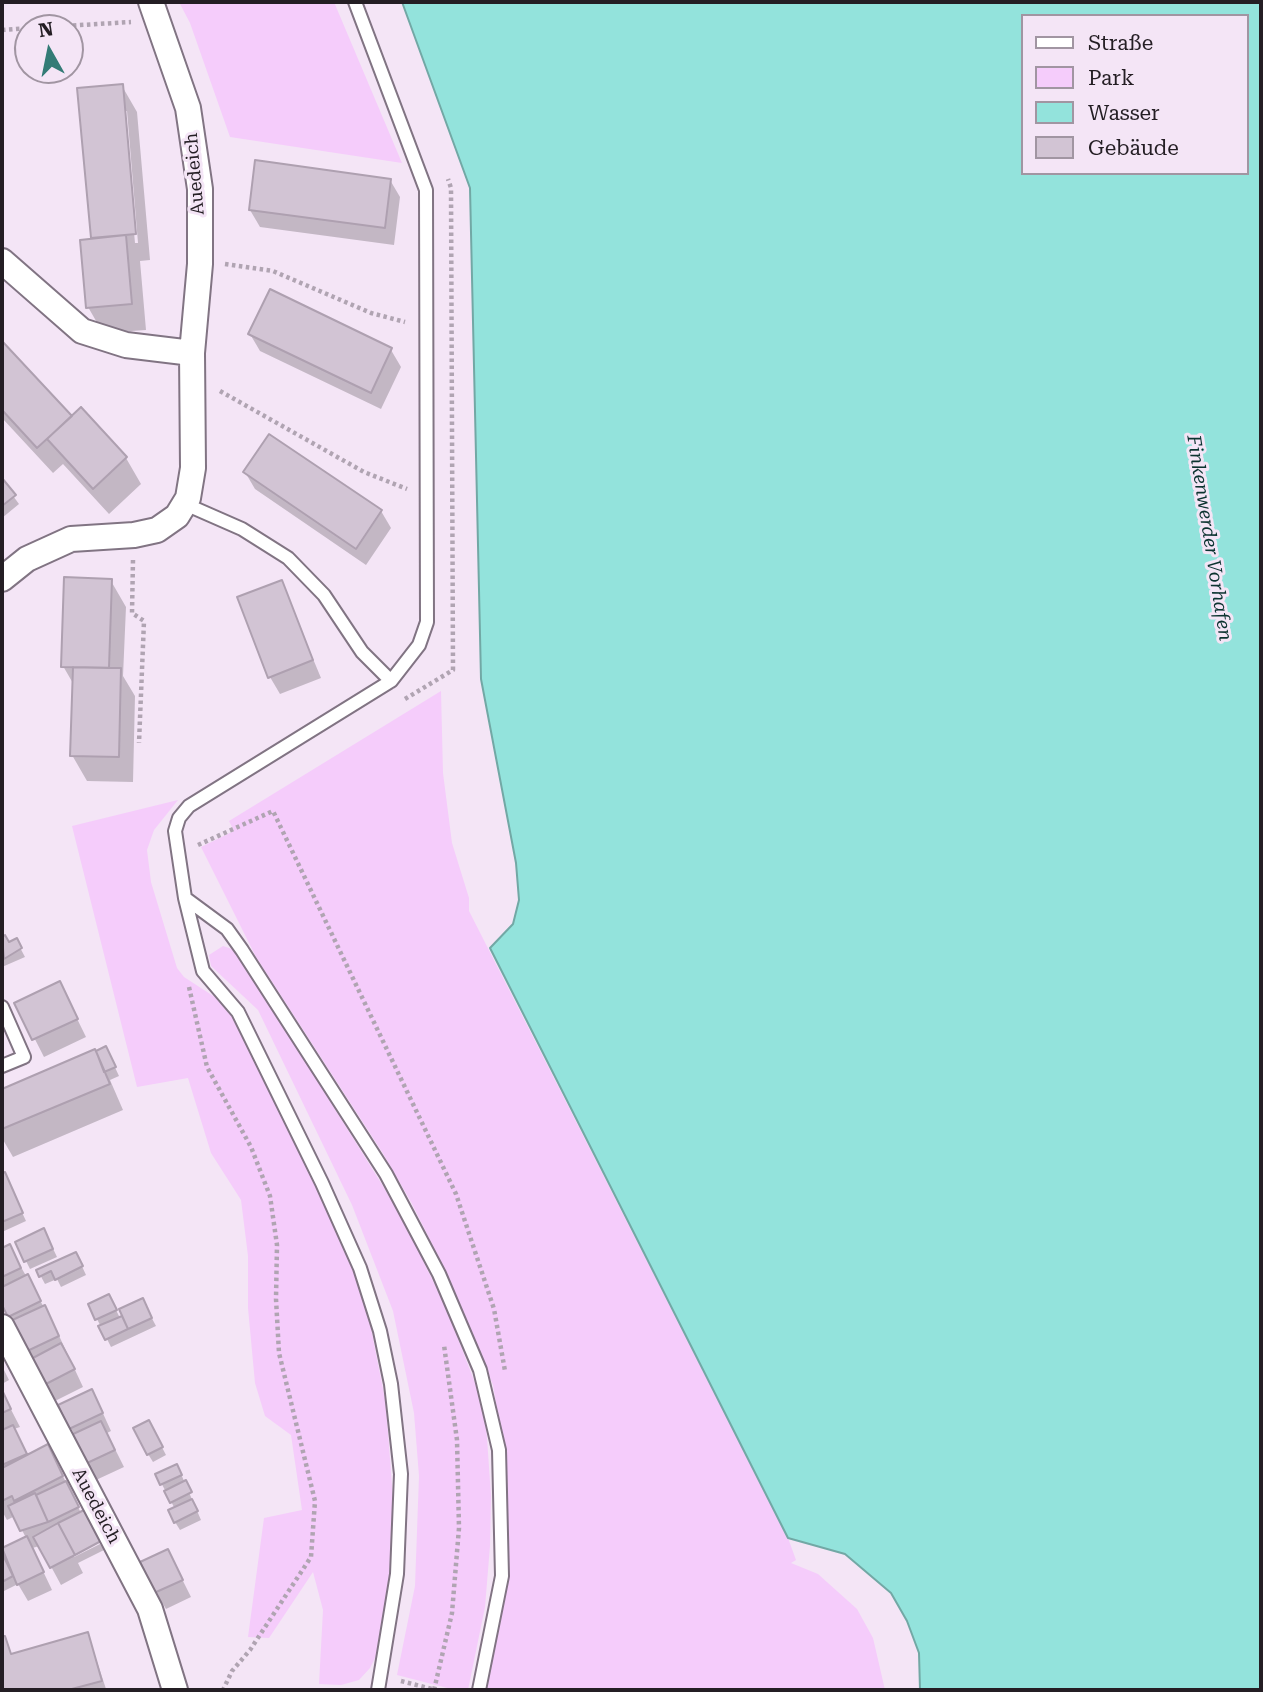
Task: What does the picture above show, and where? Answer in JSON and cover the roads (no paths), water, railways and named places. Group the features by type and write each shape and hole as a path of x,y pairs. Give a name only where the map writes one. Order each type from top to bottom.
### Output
{"street":[{"name":"Auedeich","path":"155,11 179,77 194,139 200,189 200,264 191,389 193,468 185,504"},
{"path":"2,261 82,331 126,345 192,353"},
{"path":"2,579 27,559 71,539 146,534 166,524 185,504"},
{"name":"Auedeich","path":"2,1326 150,1609 175,1690"}],"lane":[{"path":"355,2 426,190 427,622 419,645 391,681 183,812 176,831 185,898 203,971 238,1012 322,1183 360,1268 380,1331 397,1431 401,1485 397,1574 378,1690"},
{"path":"185,504 242,529 288,558 324,595 362,652 391,681"},
{"path":"185,898 211,915 234,939 386,1174 439,1274 480,1370 499,1450 502,1576 479,1690"},
{"path":"2,1007 24,1057 2,1066"}],"water":[{"name":"Finkenwerder Vorhafen","path":"402,2 1261,2 1261,1690 920,1690 919,1653 907,1621 891,1593 845,1554 788,1538 490,948 513,924 519,900 516,863 481,679 470,188"}]}
